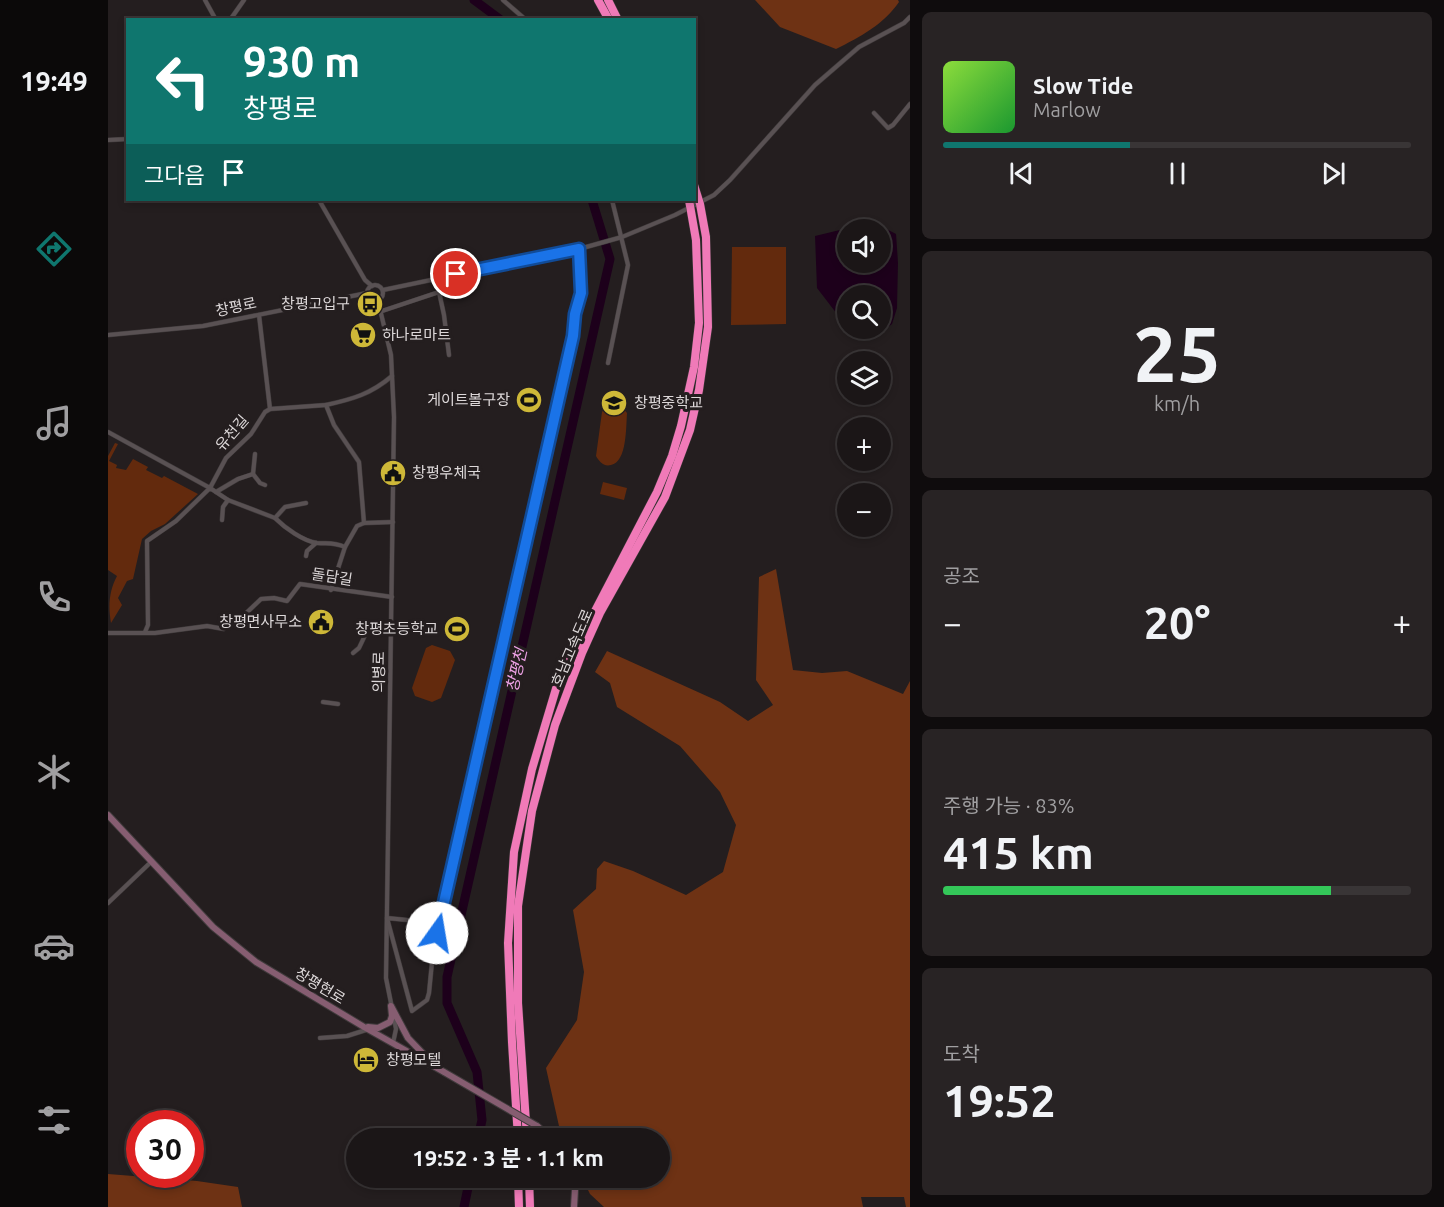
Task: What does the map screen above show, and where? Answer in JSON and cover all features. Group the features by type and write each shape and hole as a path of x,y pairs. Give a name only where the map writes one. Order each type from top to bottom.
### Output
{"highway":[{"path":"598,0 608,18"},
{"path":"608,0 617,18"},
{"name":"호남고속도로","path":"526,1128 518,1003 518,906 530,820 555,725 582,653 600,613 665,497 690,430 699,390 708,327 706,237 696,191"},
{"name":"호남고속도로","path":"517,1128 508,943 514,852 531,769 558,682 657,492 681,426 693,375 699,323 696,240 689,201"},
{"path":"518,1188 519,1207"},
{"path":"529,1188 530,1207"}],"main road":[{"name":"창평현로","path":"108,815 213,927 256,962 539,1128"},
{"path":"360,1024 371,1028 383,1027 391,1019 391,1006"},
{"path":"391,1006 408,1038 441,1070"},
{"path":"574,1188 574,1207"}],"street":[{"path":"204,0 215,18"},
{"path":"231,18 244,0"},
{"path":"503,0 524,18"},
{"path":"383,290 622,237 675,215 714,195 815,85 859,47 904,23 910,17"},
{"path":"874,113 888,128 910,104"},
{"path":"108,140 126,139"},
{"path":"320,201 365,280 372,286 377,285 383,290"},
{"path":"608,363 627,275 627,256 612,201"},
{"path":"407,920 387,918 412,1011 427,1000 429,993 433,952 573,336 575,314 581,293 580,248"},
{"path":"436,278 449,355"},
{"path":"372,286 367,293 372,300 378,300 383,296 383,290"},
{"path":"382,311 439,292"},
{"name":"창평로","path":"108,335 203,326 367,293"},
{"name":"의병로","path":"378,300 391,355 394,417 386,978 396,1029 393,1043"},
{"path":"259,315 270,409 326,405 355,399 379,387 392,375"},
{"path":"326,405 334,425 359,462 364,523"},
{"name":"유천길","path":"145,632 148,625 147,541 176,520 210,488 226,458 244,441 265,412 270,409"},
{"path":"108,432 228,500 275,518 315,543 333,542 345,547"},
{"path":"255,454 253,474 260,483 265,485"},
{"path":"216,492 238,479 253,474"},
{"path":"222,520 223,507 228,500"},
{"path":"275,518 285,507 306,503"},
{"path":"331,590 345,547 357,526 364,523 393,522"},
{"path":"306,556 307,551 315,543"},
{"name":"돌담길","path":"145,632 174,632 207,627 224,629 240,619 261,599 274,598 287,601 300,584 392,597"},
{"path":"353,653 359,648 368,629 391,627"},
{"path":"108,633 145,632"},
{"path":"323,702 338,704"},
{"path":"108,903 152,861"},
{"path":"320,1038 346,1036 369,1029"}],"shaded area":[{"path":"755,0 898,0 899,2 886,17 863,35 836,49 780,27"},
{"path":"837,231 837,273 891,273 891,231 896,234 897,308 891,325 891,285 837,285 837,314 817,288 815,236"},
{"path":"732,247 786,247 786,324 731,325"},
{"path":"612,404 621,406 627,413 625,443 620,458 611,465 606,465 596,456 602,412 605,407"},
{"path":"115,443 118,444 109,461 117,465 116,468 126,470 133,459 148,467 146,470 162,478 164,476 198,494 165,524 142,539 133,579 127,581 118,598 122,605 111,623 110,599 117,576 108,570 108,456"},
{"path":"603,482 627,488 624,500 600,494"},
{"path":"776,569 793,670 822,673 847,671 903,694 910,681 910,1207 906,1207 904,1197 861,1197 863,1207 604,1207 587,1188 670,1188 670,1128 560,1128 546,1068 577,1020 584,972 573,910 596,889 597,869 604,861 633,871 686,895 723,872 736,825 720,792 680,746 617,707 610,683 595,672 607,651 720,702 748,721 773,705 756,680 759,577"},
{"path":"432,645 450,651 455,660 441,698 432,702 415,696 412,688 426,648"},
{"path":"108,1174 126,1175 126,1188 204,1188 204,1182 238,1187 242,1207 108,1207"}],"waterway":[{"name":"창평천","path":"474,0 498,18"},
{"name":"창평천","path":"480,1128 482,1120 477,1072 447,1003 447,977 610,259 592,201"},
{"name":"창평천","path":"464,1207 468,1188"}],"place":[{"name":"창평고입구","path":"370,304"},
{"name":"하나로마트","path":"363,335"},
{"name":"게이트볼구장","path":"529,400"},
{"name":"창평중학교","path":"614,403"},
{"name":"창평우체국","path":"393,473"},
{"name":"창평면사무소","path":"321,622"},
{"name":"창평초등학교","path":"457,629"},
{"name":"창평모텔","path":"366,1060"}],"route":[{"path":"437,933 573,336 575,314 581,293 579,249 456,274"}]}
